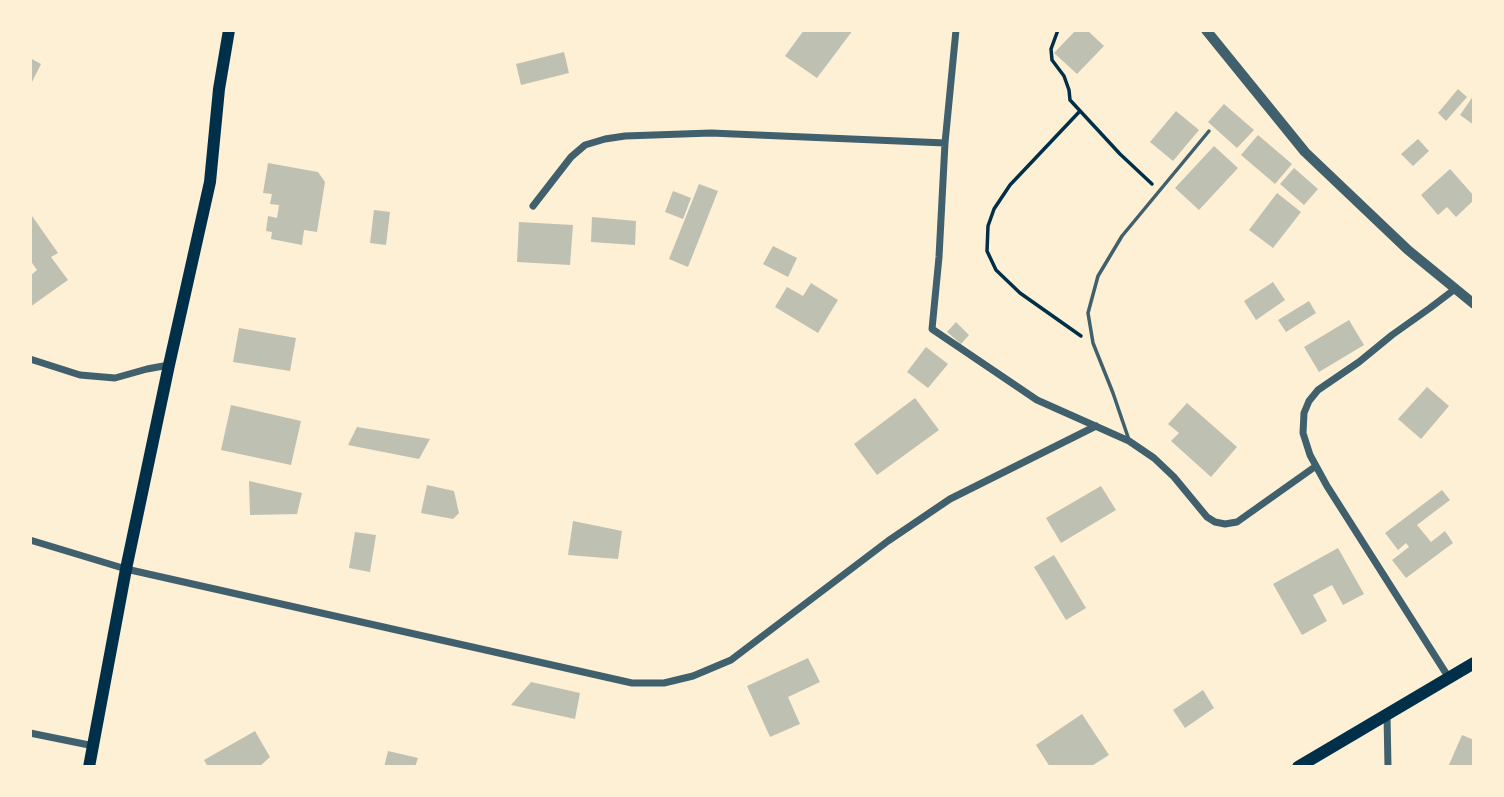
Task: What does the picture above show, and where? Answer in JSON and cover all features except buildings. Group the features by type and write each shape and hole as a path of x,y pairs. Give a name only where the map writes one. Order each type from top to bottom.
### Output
{"highway":[{"path":"89,767 126,569 210,182 219,89 229,30"},
{"path":"1298,767 1474,663"}],"street":[{"path":"957,30 945,144 932,329 1037,400 1129,442 1154,458 1174,477 1207,517 1215,522 1237,522 1316,466"},
{"path":"1206,30 1305,152 1408,250 1474,304"},
{"path":"533,206 571,157 585,145 625,136 711,133 945,144"},
{"path":"1449,679 1326,486 1310,455 1303,433 1304,414 1309,401 1318,390 1455,289"},
{"path":"30,359 80,375 115,379 169,365"},
{"path":"30,540 126,569 632,683 664,683 693,676 731,660 888,541 950,499 1096,426"},
{"path":"1387,715 1388,767"},
{"path":"30,733 94,746"}],"lane":[{"path":"1129,442 1093,343 1088,313 1098,276 1122,236 1209,131"}],"path":[{"path":"1058,30 1051,49 1052,60 1064,76 1070,100 1158,190"},
{"path":"1080,111 1010,185 994,209 988,226 987,251 996,270 1020,293 1093,343"}]}
